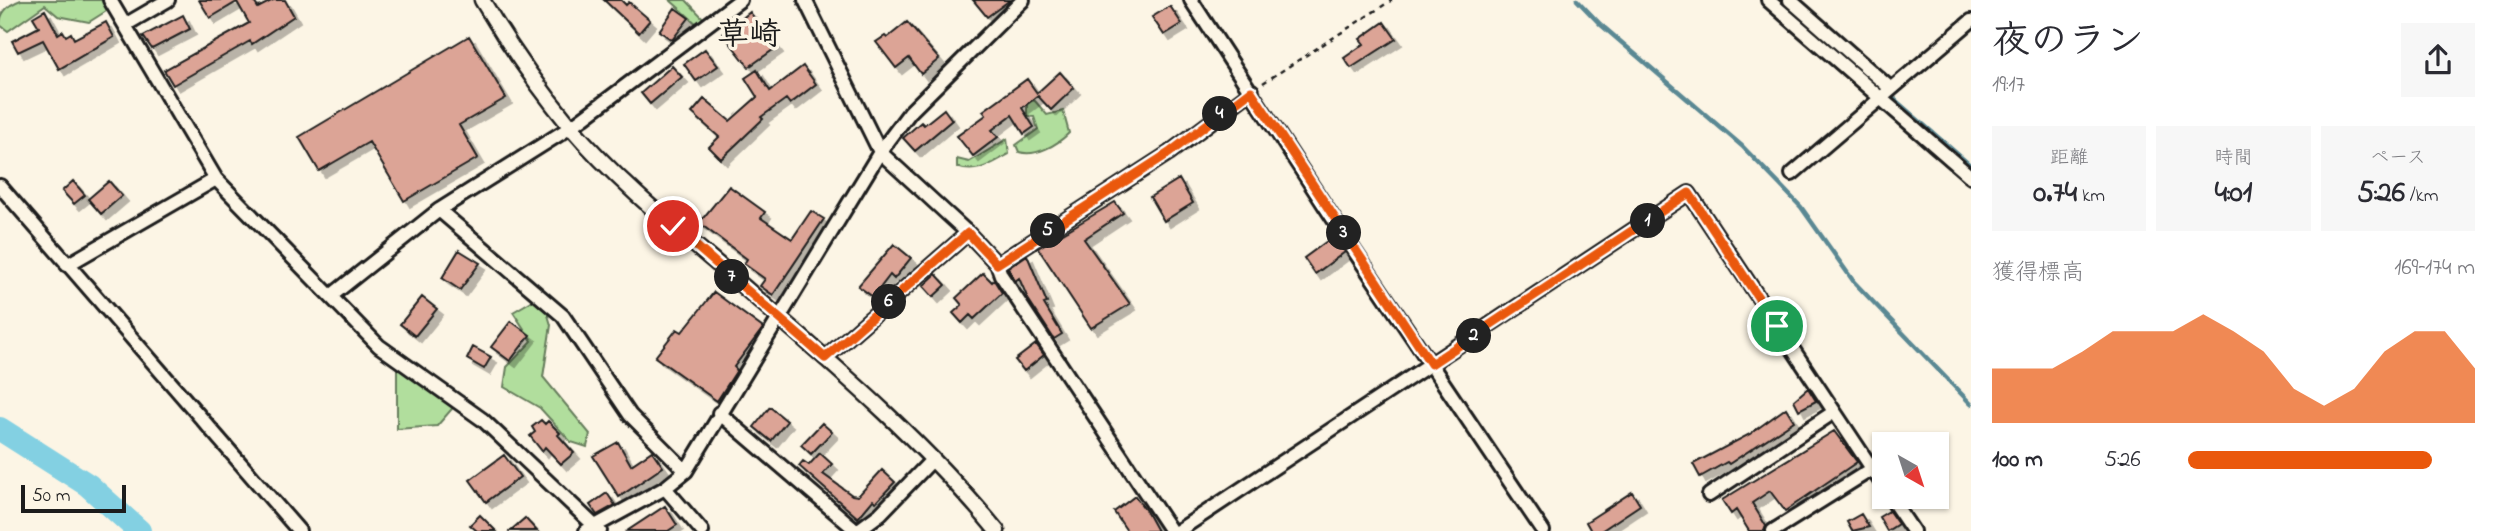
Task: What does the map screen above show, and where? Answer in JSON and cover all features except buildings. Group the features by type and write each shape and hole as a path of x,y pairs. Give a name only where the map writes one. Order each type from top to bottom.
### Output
{"street":[{"path":"110,0 216,180 379,346 483,420 594,529 665,488 686,471 777,316 880,152 910,112 1023,0"},
{"path":"125,25 168,0"},
{"path":"482,0 528,71 571,127 646,203 825,358 933,459 997,531"},
{"path":"331,296 439,210 571,127 740,0"},
{"path":"805,0 880,152 968,233 997,264 1001,275 1171,531"},
{"path":"1191,0 1542,531"},
{"path":"1768,0 1971,177"},
{"path":"1790,0 1891,89"},
{"path":"1792,174 1971,21"},
{"path":"997,264 1169,153 1251,91"},
{"path":"67,265 216,180"},
{"path":"0,186 299,531"},
{"path":"1178,531 1689,193 1871,468 1773,531"},
{"path":"439,210 563,316 630,415 686,471"},
{"path":"825,358 968,233"},
{"path":"1709,495 1834,412"},
{"path":"719,413 857,531 880,514 933,459"},
{"path":"665,488 702,531"},
{"path":"1898,509 1913,531"}],"path":[{"path":"1251,91 1392,0"}],"green space":[{"path":"21,0 102,0 108,10 89,22 58,16 45,5 8,31 0,25 2,16 10,6"},
{"path":"670,0 686,0 704,19 698,25"},
{"path":"1027,99 1035,101 1047,115 1063,111 1069,133 1059,142 1032,153 1019,152 1016,145 1038,129 1034,117 1027,116"},
{"path":"1007,139 1009,154 978,169 957,167 957,159 969,162"},
{"path":"542,295 551,325 543,377 590,434 587,447 571,442 540,408 504,387 507,367 532,341 513,312"},
{"path":"397,358 458,402 437,426 397,429"}],"waterway":[{"path":"1577,0 1600,24 1742,146 1801,207 1854,282 1971,404"},
{"path":"1780,0 1971,166"},
{"path":"0,429 88,485 139,531"}],"district":[{"name":"草崎","path":"749,36"}],"route":[{"path":"673,226 825,358 968,233 997,264 1169,153 1251,91 1431,364 1689,193 1777,326"}]}
